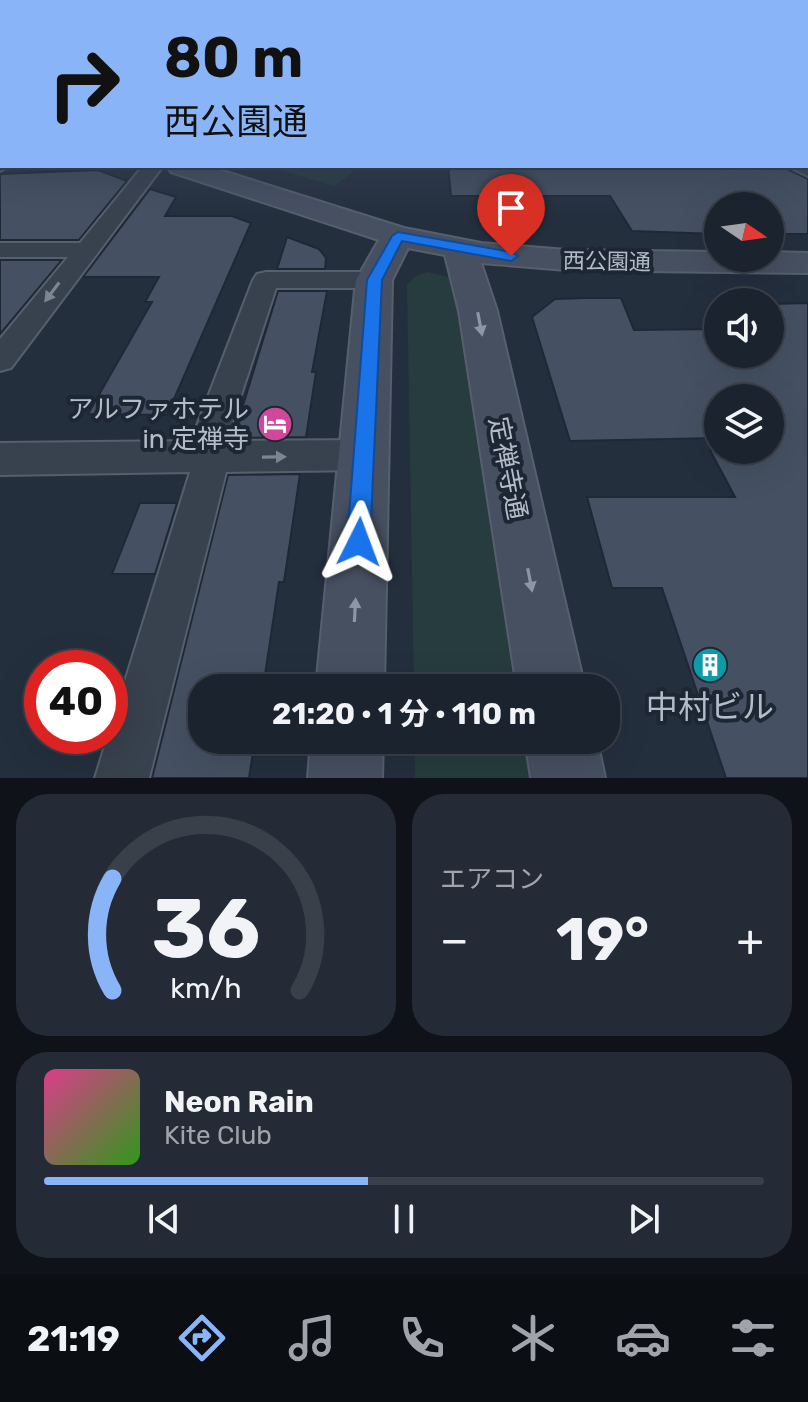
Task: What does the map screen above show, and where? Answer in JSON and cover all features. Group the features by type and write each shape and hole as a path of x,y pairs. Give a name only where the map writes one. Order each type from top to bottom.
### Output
{"street":[{"path":"0,360 151,168"},
{"name":"西公園通","path":"186,168 398,236 460,249 542,260 806,265"},
{"path":"351,674 374,280 398,236"},
{"name":"定禅寺通","path":"460,249 478,311 548,674"},
{"path":"0,250 85,250"},
{"path":"122,778 207,458 266,280 374,280"},
{"path":"0,459 364,455"},
{"path":"345,778 346,754"},
{"path":"564,754 568,778"}],"green space":[{"path":"273,168 358,168 334,186"},
{"path":"427,272 452,278 458,284 514,674 414,674 407,285 414,277"},
{"path":"415,754 526,754 529,778 415,778"}],"building":[{"path":"448,168 785,168 808,179 808,234 784,234 784,192 704,192 704,234 632,231 610,196 451,196"},
{"path":"98,170 127,181 79,240 0,240 0,174"},
{"path":"150,189 176,197 165,216 232,216 251,223 167,415 88,414 152,302 145,302 159,277 83,277"},
{"path":"287,237 319,249 326,258 325,269 277,269"},
{"path":"0,260 62,260 0,334"},
{"path":"278,291 327,291 312,372 316,372 306,437 233,438"},
{"path":"621,298 634,330 704,329 704,368 784,368 784,304 808,303 808,778 726,778 662,588 612,588 587,497 735,497 717,464 784,464 784,384 704,384 704,438 570,441 532,317 555,299"},
{"path":"300,474 284,582 279,582 265,674 188,674 188,754 253,754 249,778 152,778 228,475"},
{"path":"140,503 177,503 155,574 112,574"}],"place":[{"name":"アルファホテル in 定禅寺","path":"275,424"},
{"name":"中村ビル","path":"710,665"}],"route":[{"path":"359,542 374,280 398,236 511,256"}]}
